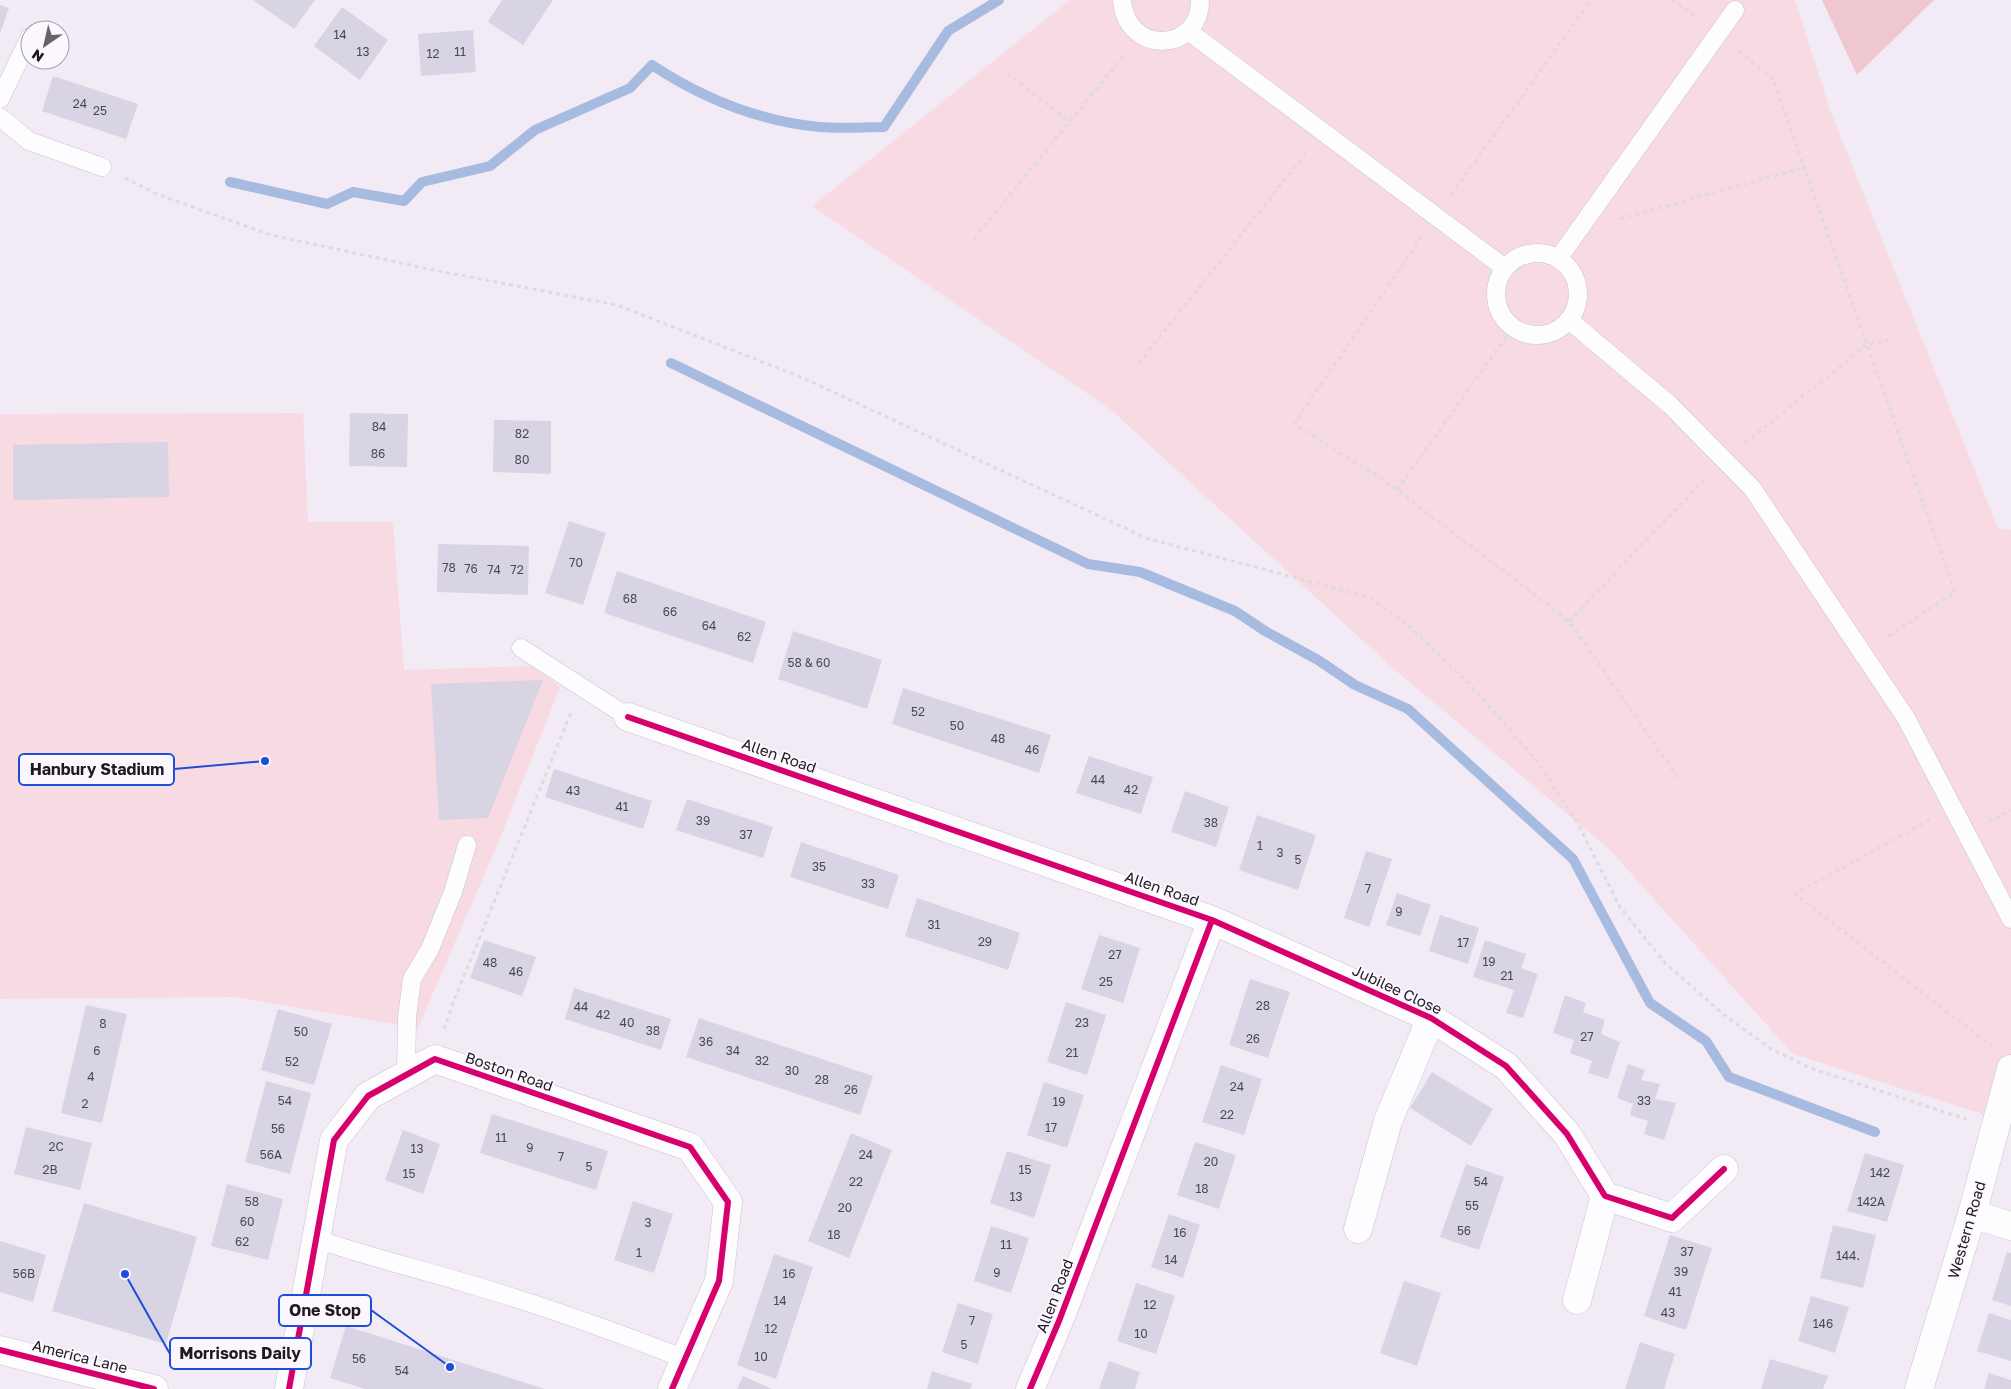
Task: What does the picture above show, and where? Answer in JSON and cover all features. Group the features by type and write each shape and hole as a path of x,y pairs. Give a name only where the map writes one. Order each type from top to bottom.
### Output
{"street":[{"name":"Allen Road","path":"628,717 1212,920 1059,1321 1030,1389"},
{"name":"Jubilee Close","path":"1212,920 1431,1018 1506,1066 1567,1134 1605,1196"},
{"name":"Jubilee Close","path":"1358,1229 1388,1122 1431,1018"},
{"path":"289,1389 334,1140 368,1096 435,1058"},
{"name":"Boston Road","path":"435,1058 690,1147 728,1202 719,1281 672,1389"},
{"name":"Western Road","path":"1920,1389 1972,1214 1995,1128 2004,1060"},
{"path":"1577,1300 1605,1196 1672,1218 1724,1169"},
{"path":"1972,1214 2011,1226"},
{"name":"America Lane","path":"0,1350 154,1389"}],"lane":[{"path":"1122,0 1124,14 1130,26 1140,35 1153,40 1166,41 1178,38 1196,21 1200,0"},
{"path":"1558,259 1735,10"},
{"path":"1188,30 1505,268"},
{"path":"0,99 20,58"},
{"path":"0,117 29,141 102,167"},
{"path":"1540,252 1565,263 1574,274 1578,287 1578,301 1569,320 1553,332 1539,335 1525,333 1513,327 1504,317 1498,306 1496,292 1499,279 1505,268 1515,259 1527,254 1540,252"},
{"path":"1569,320 1670,405 1752,488 1906,718 2011,919"},
{"path":"521,648 628,717"},
{"path":"406,1074 407,1017 412,979 433,941 453,892 467,845"},
{"path":"316,1239 386,1262 459,1281 617,1332 685,1359"}],"path":[{"path":"1591,0 1436,216 1294,424 1397,490 1569,621 1681,782"},
{"path":"1672,0 1718,34 1773,79 1955,592 1862,653"},
{"path":"974,239 1140,35"},
{"path":"1006,73 1070,122"},
{"path":"1139,362 1323,132"},
{"path":"102,167 159,196 271,235 438,271 617,305 802,377 1146,538 1368,597 1405,622 1473,688 1539,764 1578,824 1620,907 1665,963 1723,1014 1771,1049 1813,1069 1995,1128"},
{"path":"1578,231 1804,167"},
{"path":"1397,490 1513,327"},
{"path":"435,1058 453,1003 581,687"},
{"path":"1952,807 1795,894 2004,1060"}],"shaded area":[{"path":"1070,0 1795,0 1830,110 1998,528 2011,530 2011,1068 1998,1119 1793,1054 1609,849 1395,670 1110,409 812,206"},
{"path":"1822,0 1934,0 1857,75"},
{"path":"303,413 308,522 393,522 404,670 532,666 560,687 501,836 418,1028 235,997 0,999 0,414"}],"building":[{"path":"253,0 315,0 294,29"},
{"path":"502,0 553,0 523,45 488,22"},
{"path":"0,5 9,8 0,33"},
{"path":"342,7 388,40 360,80 314,46"},
{"path":"473,30 476,72 421,76 418,34"},
{"path":"53,76 138,104 126,139 42,111"},
{"path":"350,413 408,414 407,467 349,466"},
{"path":"494,420 551,421 551,474 493,472"},
{"path":"168,442 169,497 13,500 13,445"},
{"path":"569,521 606,533 583,605 545,593"},
{"path":"438,544 529,546 528,595 437,592"},
{"path":"617,571 766,622 753,663 604,613"},
{"path":"793,631 882,660 867,709 778,679"},
{"path":"543,680 488,818 439,820 431,684"},
{"path":"903,688 1051,735 1039,773 892,724"},
{"path":"1089,756 1153,777 1141,814 1076,793"},
{"path":"554,769 652,801 643,829 545,797"},
{"path":"1185,791 1229,807 1216,847 1171,832"},
{"path":"687,799 773,827 763,858 676,830"},
{"path":"1257,815 1316,835 1298,890 1239,870"},
{"path":"801,842 899,875 888,909 790,877"},
{"path":"1366,851 1392,859 1369,927 1344,918"},
{"path":"1397,893 1431,905 1420,936 1386,925"},
{"path":"917,898 1020,933 1008,970 905,936"},
{"path":"1440,915 1479,928 1468,964 1429,951"},
{"path":"1099,935 1140,948 1123,1003 1081,989"},
{"path":"484,940 536,957 522,996 470,978"},
{"path":"1485,940 1526,954 1521,968 1538,974 1523,1018 1506,1013 1514,990 1473,977"},
{"path":"1250,979 1290,992 1268,1058 1229,1045"},
{"path":"574,988 671,1019 661,1050 565,1019"},
{"path":"1565,995 1586,1003 1583,1012 1605,1020 1601,1034 1620,1042 1608,1079 1588,1073 1592,1061 1570,1053 1574,1040 1553,1033"},
{"path":"1066,1002 1106,1015 1087,1075 1047,1062"},
{"path":"86,1005 127,1014 102,1123 61,1113"},
{"path":"278,1009 332,1024 314,1085 261,1070"},
{"path":"699,1018 873,1076 860,1115 686,1057"},
{"path":"1628,1064 1645,1070 1641,1080 1660,1084 1655,1099 1676,1103 1664,1140 1644,1134 1648,1121 1630,1115 1633,1104 1617,1098"},
{"path":"1221,1065 1262,1079 1244,1135 1202,1122"},
{"path":"1432,1072 1493,1109 1471,1146 1410,1108"},
{"path":"266,1081 311,1093 290,1174 245,1162"},
{"path":"1044,1082 1084,1095 1067,1148 1027,1135"},
{"path":"492,1114 608,1151 596,1190 480,1153"},
{"path":"26,1127 92,1143 80,1190 14,1174"},
{"path":"403,1130 440,1144 423,1194 385,1180"},
{"path":"851,1133 892,1150 849,1258 808,1241"},
{"path":"1195,1142 1236,1155 1219,1209 1177,1195"},
{"path":"1007,1151 1051,1165 1034,1218 990,1203"},
{"path":"1865,1153 1904,1165 1887,1222 1847,1211"},
{"path":"1466,1164 1504,1177 1479,1250 1440,1237"},
{"path":"227,1184 283,1199 268,1260 211,1246"},
{"path":"633,1201 673,1214 654,1273 614,1260"},
{"path":"84,1203 197,1237 166,1344 52,1311"},
{"path":"1169,1214 1200,1225 1183,1278 1151,1267"},
{"path":"1833,1225 1876,1235 1863,1288 1820,1278"},
{"path":"991,1226 1029,1238 1011,1293 974,1281"},
{"path":"1670,1235 1712,1248 1686,1330 1644,1316"},
{"path":"0,1241 46,1255 33,1302 0,1292"},
{"path":"2007,1252 2011,1253 2011,1306 1992,1300"},
{"path":"774,1254 813,1267 776,1379 737,1365"},
{"path":"1404,1281 1441,1293 1417,1366 1380,1353"},
{"path":"1136,1283 1175,1296 1156,1354 1117,1341"},
{"path":"1811,1296 1849,1307 1835,1353 1798,1341"},
{"path":"958,1303 993,1314 978,1364 942,1352"},
{"path":"1989,1313 2011,1320 2011,1361 1977,1351"},
{"path":"346,1326 545,1389 365,1389 330,1378"},
{"path":"1640,1342 1675,1354 1664,1389 1625,1389"},
{"path":"1770,1359 1828,1376 1823,1389 1761,1389"},
{"path":"1109,1361 1140,1372 1135,1389 1099,1389"},
{"path":"932,1371 972,1384 970,1389 927,1389"},
{"path":"1989,1373 2011,1380 2011,1389 1984,1389"},
{"path":"743,1376 772,1389 737,1389"}],"waterway":[{"path":"230,182 327,204 353,192 404,201 422,182 490,166 535,130 630,88 652,65 711,98 775,119 827,128 884,127 948,31 999,0"},
{"path":"671,363 1088,564 1140,572 1235,611 1265,631 1318,660 1355,685 1408,709 1573,859 1650,1003 1706,1041 1729,1077 1875,1132"}],"cycle path":[{"path":"628,717 1212,920 1059,1321 1030,1389"},
{"path":"1212,920 1431,1018 1506,1066 1567,1134 1605,1196 1672,1218 1724,1169"},
{"path":"289,1389 334,1140 368,1096 435,1059 690,1147 728,1202 719,1281 672,1389"},
{"path":"0,1350 154,1389"}],"place":[{"name":"Hanbury Stadium","path":"265,761"},
{"name":"Morrisons Daily","path":"125,1274"},
{"name":"One Stop","path":"450,1367"}]}
